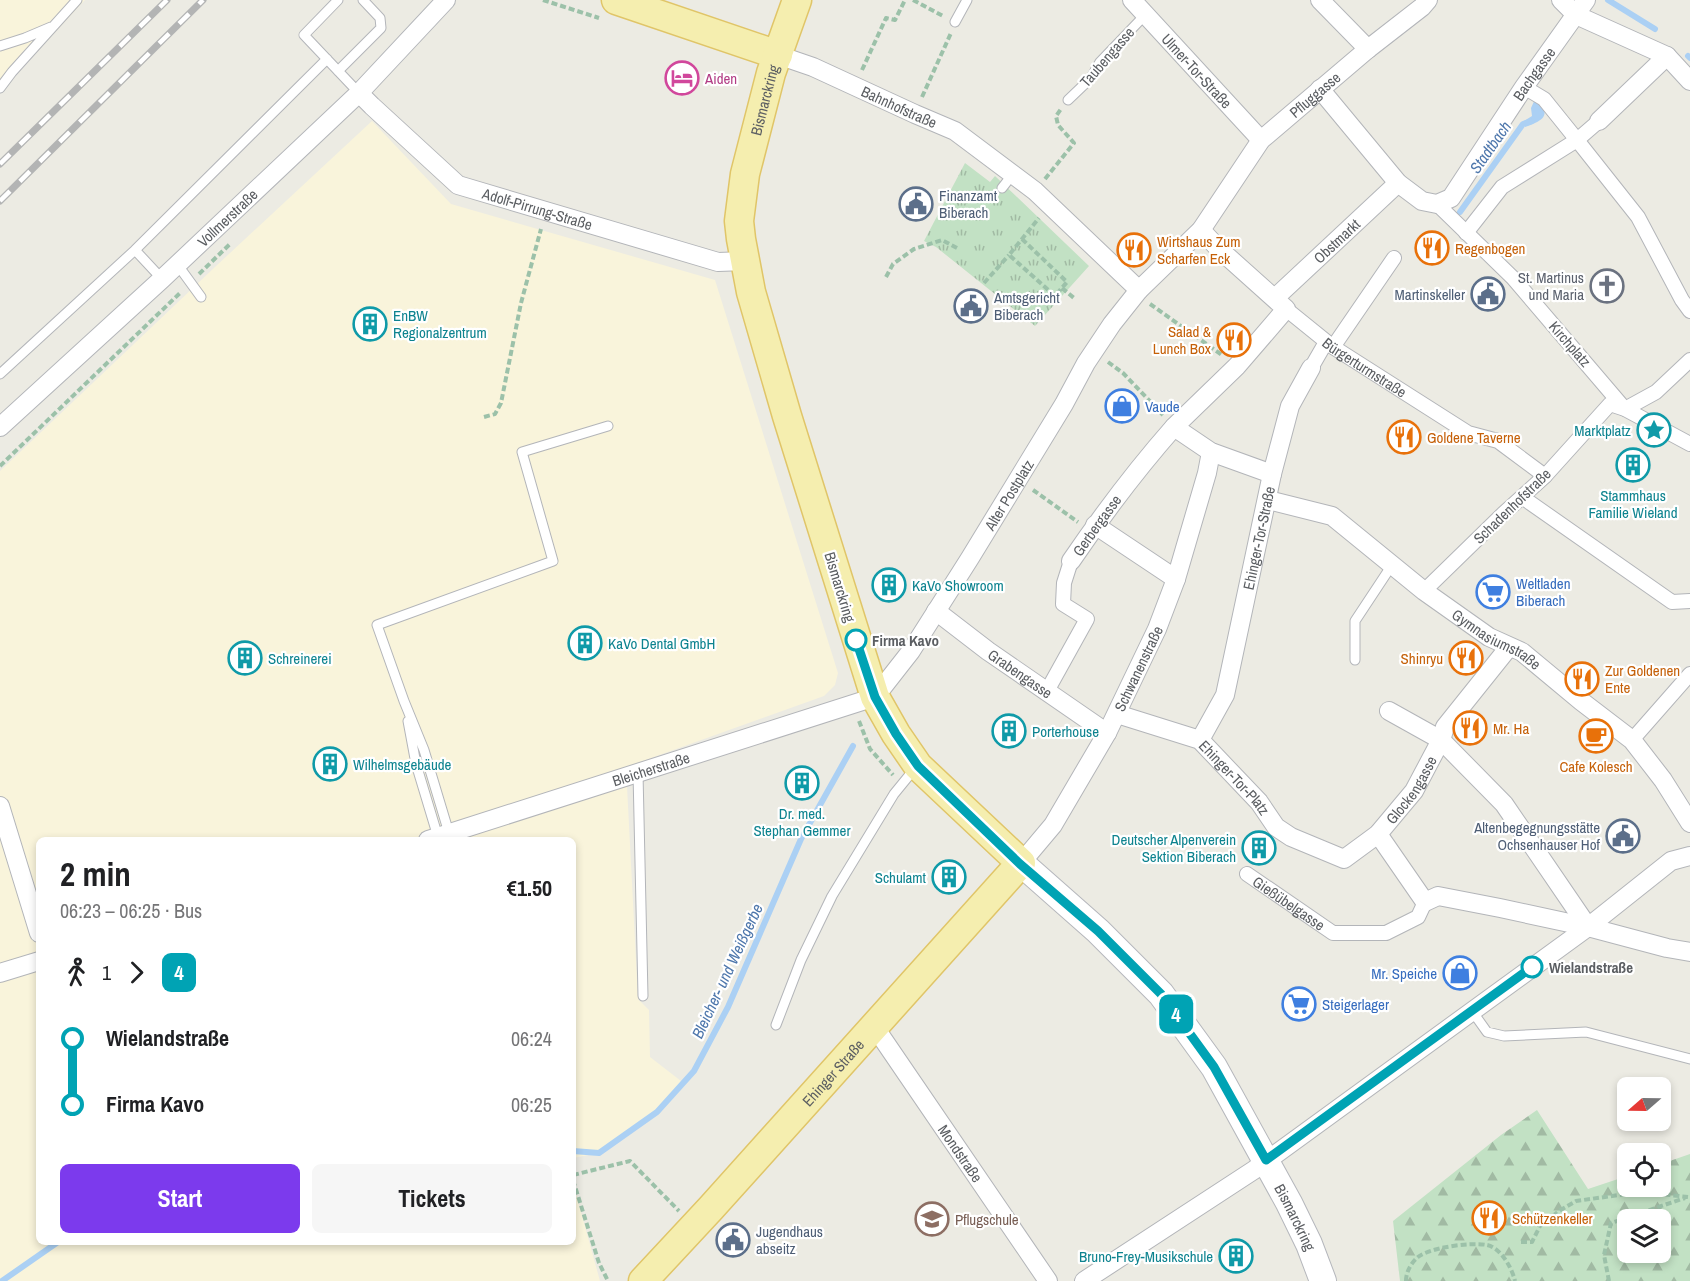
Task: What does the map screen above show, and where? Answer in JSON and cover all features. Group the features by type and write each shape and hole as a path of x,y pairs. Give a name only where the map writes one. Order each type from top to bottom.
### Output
{"main road":[{"name":"Bahnhofstraße","path":"616,0 778,55"},
{"name":"Bismarckring","path":"797,0 771,73 746,174 741,196 741,239 751,292 784,405 875,697 918,766 1020,864 1098,931 1161,994 1214,1067 1266,1160 1309,1244 1323,1281"},
{"name":"Ehinger Straße","path":"643,1281 1020,864"}],"street":[{"name":"Vollmerstraße","path":"0,427 162,279 359,93 446,0"},
{"name":"Ulmer-Tor-Straße","path":"1132,0 1261,140"},
{"path":"1320,0 1368,49"},
{"name":"Pfluggasse","path":"1261,140 1428,0"},
{"path":"1562,0 1581,7 1667,56 1690,81"},
{"name":"Bachgasse","path":"1437,204 1451,198 1524,87 1581,7"},
{"name":"Bahnhofstraße","path":"778,55 813,67 955,131 1008,181 1035,191 1139,290"},
{"path":"1466,232 1502,187 1577,140 1667,56"},
{"path":"1524,87 1545,99 1638,217 1690,311"},
{"path":"1320,89 1398,183 1422,201 1437,204"},
{"name":"Adolf-Pirrung-Straße","path":"359,93 458,185 718,262 745,261"},
{"path":"1139,290 1201,230 1261,140"},
{"name":"Obstmarkt","path":"1280,303 1398,183"},
{"name":"Kirchplatz","path":"1437,204 1513,278 1625,410"},
{"name":"Bürgerturmstraße","path":"1201,230 1218,248 1329,344 1468,433 1498,441 1545,476"},
{"path":"1329,344 1394,258"},
{"name":"Alter Postplatz","path":"875,697 911,651 970,558 1064,404 1093,351 1139,290"},
{"path":"1272,474 1211,452 1174,427 1237,366 1280,303"},
{"name":"Ehinger-Tor-Straße","path":"1200,740 1225,695 1272,474 1290,406 1311,368 1329,344"},
{"path":"1625,410 1656,392 1690,360"},
{"name":"Schadenhofstraße","path":"1424,591 1545,476 1610,404 1625,410"},
{"path":"1625,410 1690,444"},
{"name":"Gerbergasse","path":"1047,691 1087,619 1063,604 1064,583 1071,561 1093,528 1174,427"},
{"name":"Schwanenstraße","path":"1020,864 1053,825 1107,733 1157,629 1176,579 1211,452"},
{"path":"1522,497 1672,602 1690,601"},
{"name":"Gymnasiumstraße","path":"1268,500 1332,516 1424,591 1489,637 1522,652 1632,740 1663,780 1690,823"},
{"path":"1093,528 1176,579"},
{"name":"Grabengasse","path":"936,611 988,651 1107,733"},
{"name":"Glockengasse","path":"1276,827 1291,837 1344,859 1378,834 1414,791 1441,740 1445,727 1509,647"},
{"path":"1632,740 1690,674"},
{"name":"Bleicherstraße","path":"445,836 875,697"},
{"path":"1389,711 1441,740 1504,804 1588,927"},
{"name":"Ehinger-Tor-Platz","path":"1117,714 1200,740 1258,802 1276,827"},
{"path":"0,806 36,923"},
{"path":"1378,834 1425,902 1438,896 1588,927 1690,952"},
{"path":"1084,1281 1266,1160 1588,927 1671,861 1690,856"},
{"name":"Gießübelgasse","path":"1247,874 1333,933 1386,933 1418,917 1425,902"},
{"path":"0,973 36,962"},
{"name":"Mondstraße","path":"874,1026 1048,1281"}],"lane":[{"path":"0,88 77,0"},
{"path":"338,0 304,36 359,93"},
{"path":"338,71 381,28 380,18 363,0"},
{"path":"955,22 967,0"},
{"name":"Taubengasse","path":"1068,100 1091,78 1100,62 1146,14"},
{"path":"0,46 54,26"},
{"path":"0,374 135,250 327,59"},
{"path":"135,250 162,279"},
{"path":"177,264 201,297"},
{"path":"445,836 424,750 377,625 553,561 522,452 608,426"},
{"path":"1355,660 1355,621 1392,565"},
{"path":"776,1025 801,960 832,896 894,794 918,766"},
{"path":"638,774 643,996"},
{"path":"1472,1011 1487,1032 1504,1036 1586,1032 1690,1059"}],"path":[{"path":"854,87 886,18 895,20 905,0"},
{"path":"913,0 955,22 915,114"},
{"path":"1035,191 1074,143 1058,124 1056,116 1068,100"},
{"path":"484,417 495,414 501,403 521,303 546,211"},
{"path":"984,283 1046,211"},
{"path":"1009,255 1055,296 1067,282 1022,239"},
{"path":"886,278 893,264 914,249 942,240 957,248"},
{"path":"1062,288 1074,298"},
{"path":"1139,290 1152,306 1237,366"},
{"path":"1093,351 1123,373 1174,427"},
{"path":"1018,480 1093,528"},
{"path":"576,1173 630,1161 694,1226"},
{"path":"576,1190 599,1263 608,1281"},
{"path":"1521,1242 1532,1242 1540,1226 1576,1201 1641,1192 1689,1197"},
{"path":"1609,1281 1604,1255 1611,1223 1689,1197"},
{"path":"1406,1281 1406,1272 1419,1256 1445,1247 1489,1245 1502,1254 1515,1281"}],"shaded area":[{"path":"0,0 85,0 0,92"},
{"path":"372,121 451,204 715,280 838,673 835,685 824,696 626,767 638,999 649,1010 650,1057 681,1081 657,1112 599,1153 576,1157 576,837 36,837 36,1245 576,1245 576,1194 600,1281 0,1281 0,471"}],"green space":[{"path":"965,163 990,182 995,176 1089,266 1035,326 936,247 924,241"},
{"path":"1537,1110 1588,1189 1617,1179 1617,1197 1671,1197 1671,1161 1690,1154 1690,1281 1400,1281 1393,1221 1501,1135"}],"water":[{"path":"1536,97 1544,108 1544,116 1538,122 1525,127 1524,121 1532,116 1531,108"}],"waterway":[{"name":"Stadtbach","path":"1608,0 1655,29"},
{"name":"Stadtbach","path":"1460,212 1523,124 1532,121"},
{"name":"Bleicher- und Weißgerbe","path":"576,1151 599,1153 657,1112 694,1071 728,1007 801,839 853,746"},
{"name":"Bleicher- und Weißgerbe","path":"2,1281 54,1245"}],"railway":[{"path":"0,164 167,0"},
{"path":"0,201 203,0"}],"bus line":[{"name":"4","path":"856,640 875,697 918,766 1020,864 1098,931 1161,994 1214,1067 1266,1160 1532,967"}],"place":[{"name":"Aiden","path":"682,78"},
{"name":"Finanzamt Biberach","path":"916,204"},
{"name":"Regenbogen","path":"1432,248"},
{"name":"Wirtshaus Zum Scharfen Eck","path":"1134,250"},
{"name":"St. Martinus und Maria","path":"1607,286"},
{"name":"Martinskeller","path":"1488,294"},
{"name":"Amtsgericht Biberach","path":"971,306"},
{"name":"EnBW Regionalzentrum","path":"370,324"},
{"name":"Salad & Lunch Box","path":"1234,340"},
{"name":"Vaude","path":"1122,406"},
{"name":"Marktplatz","path":"1654,430"},
{"name":"Goldene Taverne","path":"1404,437"},
{"name":"Stammhaus Familie Wieland","path":"1633,465"},
{"name":"KaVo Showroom","path":"889,585"},
{"name":"Weltladen Biberach","path":"1493,592"},
{"name":"Firma Kavo","path":"856,640"},
{"name":"KaVo Dental GmbH","path":"585,643"},
{"name":"Schreinerei","path":"245,658"},
{"name":"Shinryu","path":"1466,658"},
{"name":"Zur Goldenen Ente","path":"1582,679"},
{"name":"Mr. Ha","path":"1470,728"},
{"name":"Porterhouse","path":"1009,731"},
{"name":"Cafe Kolesch","path":"1596,736"},
{"name":"Wilhelmsgebäude","path":"330,764"},
{"name":"Dr. med. Stephan Gemmer","path":"802,783"},
{"name":"Altenbegegnungsstätte Ochsenhauser Hof","path":"1623,836"},
{"name":"Deutscher Alpenverein Sektion Biberach","path":"1259,848"},
{"name":"Schulamt","path":"949,877"},
{"name":"Wielandstraße","path":"1532,967"},
{"name":"Mr. Speiche","path":"1460,973"},
{"name":"Steigerlager","path":"1299,1004"},
{"name":"Schützenkeller","path":"1489,1218"},
{"name":"Pflugschule","path":"932,1219"},
{"name":"Jugendhaus abseitz","path":"733,1240"},
{"name":"Bruno-Frey-Musikschule","path":"1236,1256"}]}
